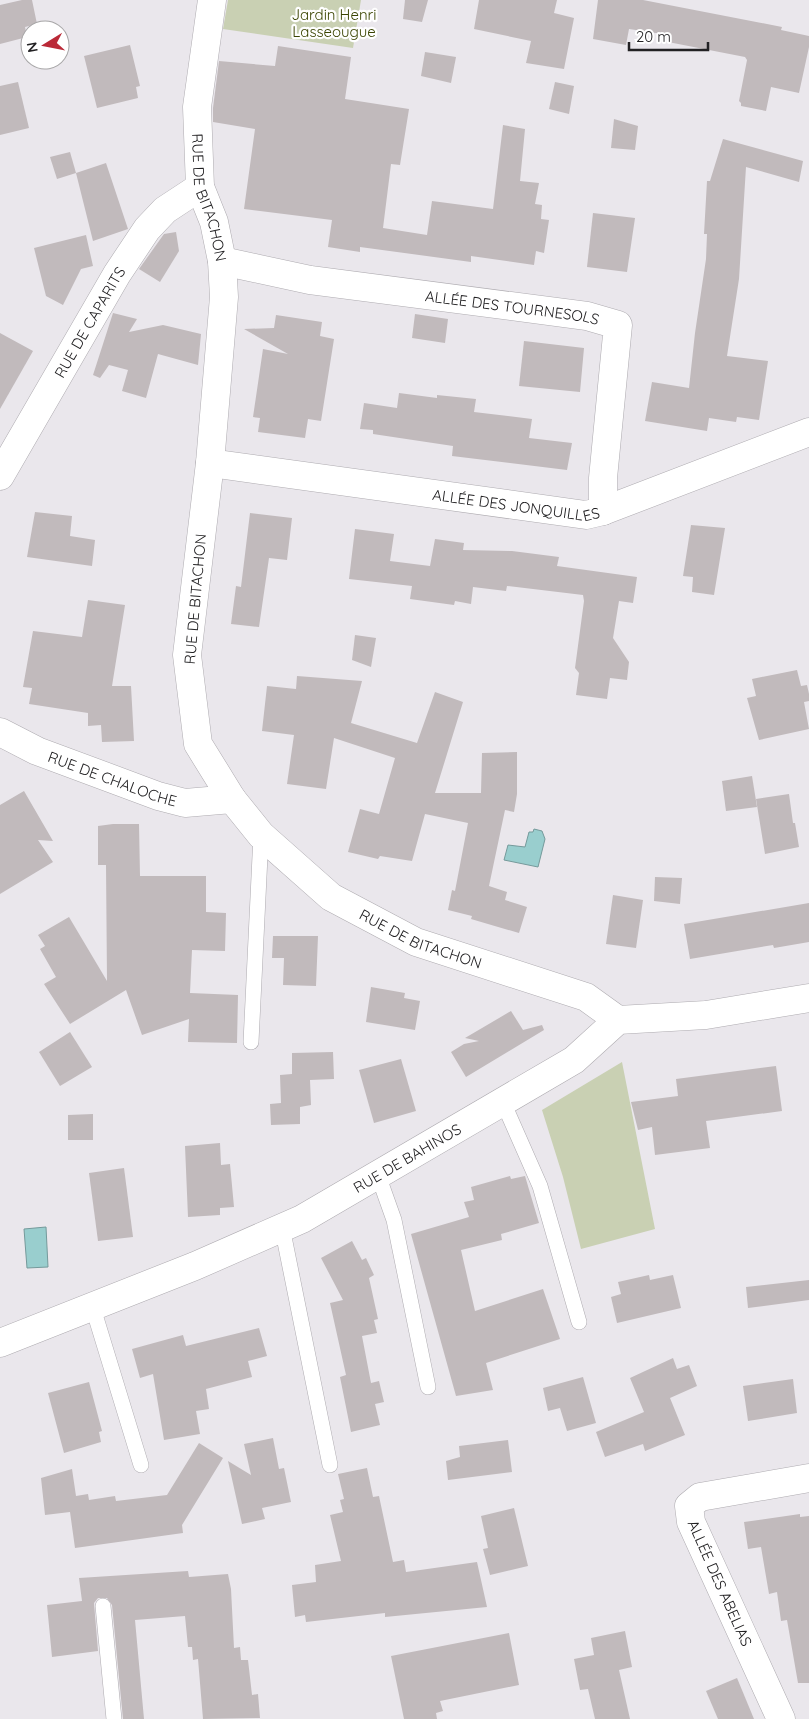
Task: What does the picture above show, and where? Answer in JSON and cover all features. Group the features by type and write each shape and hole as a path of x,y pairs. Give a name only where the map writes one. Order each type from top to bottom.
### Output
{"street":[{"name":"RUE DE BITACHON","path":"212,0 197,107 200,187 214,222 222,261 224,297 222,343 210,463 186,655 198,744 232,799 261,835 331,898 416,942 586,997 618,1020"},
{"name":"RUE DE CAPARITS","path":"0,476 146,229 165,210 200,187"},
{"name":"ALLÉE DES TOURNESOLS","path":"222,261 310,280 588,316 618,325 603,478 603,511"},
{"name":"ALLÉE DES JONQUILLES","path":"210,463 586,515 603,511 809,432"},
{"name":"RUE DE CHALOCHE","path":"0,732 37,750 158,796 185,803 232,799"},
{"path":"618,1020 706,1015 809,998"},
{"name":"RUE DE BAHINOS","path":"0,1343 93,1308 302,1218 574,1060 618,1020"},
{"name":"ALLÉE DES ABELIAS","path":"781,1719 691,1522 689,1506 700,1497 809,1478"}],"lane":[{"path":"251,1042 261,835"},
{"path":"503,1102 540,1186 580,1322"},
{"path":"378,1175 394,1220 428,1387"},
{"path":"282,1227 330,1466"},
{"path":"93,1308 141,1465"},
{"path":"103,1606 114,1719"}],"green space":[{"name":"Jardin Henri Lasseougue","path":"228,0 361,0 353,48 223,29"},
{"path":"622,1062 655,1229 581,1249 563,1177 542,1110"}],"water":[{"path":"534,829 542,831 545,839 538,867 504,860 508,845 525,847 529,832 533,832"},
{"path":"46,1227 48,1267 27,1268 24,1229"}],"building":[{"path":"22,0 32,0 36,20 20,20 20,39 0,44 0,5"},
{"path":"405,0 428,0 422,22 403,19"},
{"path":"479,0 557,0 554,13 574,18 564,69 526,63 531,41 474,29"},
{"path":"598,0 643,0 782,27 781,30 809,36 809,47 799,93 771,87 766,111 741,106 739,101 747,60 745,57 668,42 669,35 629,29 626,45 593,39"},
{"path":"130,45 140,86 136,87 138,98 97,108 84,56"},
{"path":"278,46 351,57 345,99 409,109 400,165 391,164 383,228 427,235 432,201 493,209 503,125 525,129 520,181 539,183 535,204 542,205 541,219 549,220 544,253 536,251 534,265 471,256 471,262 360,247 360,252 328,247 332,220 244,209 255,129 213,122 219,61 275,66"},
{"path":"425,52 456,57 451,83 421,76"},
{"path":"18,82 29,128 0,135 0,86"},
{"path":"555,82 574,86 569,114 549,109"},
{"path":"614,119 638,126 635,150 611,148"},
{"path":"723,139 803,161 799,182 746,167 739,279 727,356 768,361 759,420 737,417 736,422 709,418 707,431 645,421 652,382 689,388 706,259 707,234 704,234 707,181 710,181"},
{"path":"70,152 76,173 57,179 50,157"},
{"path":"106,163 128,229 93,241 76,173"},
{"path":"593,213 635,218 627,272 587,267"},
{"path":"176,232 179,251 160,282 139,269 164,234"},
{"path":"86,235 93,266 81,269 63,305 46,296 34,248"},
{"path":"113,313 137,319 129,332 163,325 201,334 198,365 158,354 146,398 122,391 128,370 109,365 100,378 93,375"},
{"path":"415,314 448,319 445,343 412,338"},
{"path":"276,315 322,322 320,336 334,339 321,421 308,419 305,438 258,432 260,418 253,417 263,349 288,354 244,329 274,328"},
{"path":"0,333 33,351 0,409"},
{"path":"524,341 584,348 580,392 519,386"},
{"path":"399,393 437,398 437,395 476,399 474,412 532,419 529,438 572,443 567,470 452,456 453,446 373,434 373,430 360,429 364,403 397,408"},
{"path":"35,512 72,516 70,536 95,540 92,566 27,557"},
{"path":"250,513 292,518 287,560 269,558 259,627 231,624 236,586 241,587"},
{"path":"691,525 725,528 714,595 692,592 693,577 683,576"},
{"path":"355,529 394,534 390,561 430,566 435,539 464,543 463,550 512,551 559,557 557,566 637,577 633,603 619,601 613,638 629,662 627,680 610,678 607,699 576,695 579,673 575,668 584,601 583,595 507,586 506,591 473,587 471,604 455,601 454,605 410,599 412,586 349,579"},
{"path":"88,600 125,605 112,686 131,686 134,741 102,742 101,725 88,726 88,713 29,704 32,688 23,687 33,631 82,637"},
{"path":"355,635 376,638 371,667 352,660"},
{"path":"797,670 801,686 807,685 809,694 809,701 804,702 809,729 759,740 747,698 756,696 752,679"},
{"path":"297,676 362,681 351,723 417,743 435,692 463,702 435,793 481,793 482,753 517,752 517,794 514,812 505,810 489,886 507,892 505,900 527,907 519,933 471,919 472,916 448,910 452,890 455,891 468,823 425,814 412,861 380,856 378,859 348,852 360,809 379,814 395,758 334,738 326,789 287,784 294,735 262,731 267,686 296,689"},
{"path":"752,776 757,807 726,811 722,781"},
{"path":"24,791 53,841 38,840 53,862 0,894 0,805"},
{"path":"789,794 799,847 765,854 756,799"},
{"path":"139,824 140,876 206,876 206,912 226,913 225,951 192,950 190,993 238,995 237,1043 188,1042 189,1019 142,1035 126,990 70,1024 44,984 56,977 40,949 45,946 38,935 69,917 107,981 106,865 98,865 98,826"},
{"path":"655,877 682,878 680,904 654,901"},
{"path":"613,895 643,900 636,948 606,944"},
{"path":"809,903 809,942 774,948 773,945 690,959 684,924"},
{"path":"273,936 318,936 316,986 283,985 284,958 272,958"},
{"path":"371,987 405,993 404,998 420,1001 415,1030 366,1022"},
{"path":"511,1011 523,1030 542,1025 544,1030 466,1077 451,1052 464,1044 479,1041 465,1038"},
{"path":"70,1032 92,1067 60,1086 39,1052"},
{"path":"333,1052 334,1079 310,1080 311,1105 300,1107 300,1124 271,1125 270,1104 281,1103 280,1075 292,1074 292,1053"},
{"path":"401,1059 416,1111 374,1123 359,1070"},
{"path":"776,1066 782,1111 706,1121 710,1148 655,1155 652,1127 638,1130 631,1102 678,1096 676,1079"},
{"path":"93,1114 93,1140 68,1140 68,1115"},
{"path":"220,1143 221,1165 230,1164 234,1207 220,1208 220,1215 188,1217 185,1146"},
{"path":"124,1168 133,1237 98,1241 89,1173"},
{"path":"510,1176 511,1179 525,1176 539,1223 501,1234 502,1240 461,1250 475,1311 543,1289 560,1339 486,1363 493,1390 456,1396 411,1234 469,1217 464,1202 474,1200 471,1187"},
{"path":"352,1241 362,1260 366,1258 374,1275 369,1278 378,1319 374,1320 377,1333 362,1336 371,1383 379,1381 384,1402 375,1404 380,1425 351,1432 340,1377 346,1375 330,1303 343,1300 321,1258"},
{"path":"649,1275 650,1280 673,1275 681,1308 617,1323 611,1297 621,1294 618,1282"},
{"path":"809,1280 809,1300 748,1308 746,1287"},
{"path":"259,1328 267,1356 248,1361 252,1377 206,1389 209,1409 196,1411 200,1434 164,1440 153,1374 140,1378 132,1349 183,1335 186,1346"},
{"path":"673,1358 677,1369 689,1365 697,1386 670,1398 685,1435 645,1451 643,1444 605,1457 596,1432 644,1412 630,1378"},
{"path":"583,1377 596,1423 567,1431 560,1408 548,1411 543,1388"},
{"path":"793,1379 797,1413 748,1421 743,1386"},
{"path":"89,1382 102,1431 99,1432 101,1442 64,1453 48,1393"},
{"path":"273,1438 279,1469 284,1468 291,1502 262,1508 265,1519 242,1524 228,1461 251,1475 244,1444"},
{"path":"508,1440 512,1472 448,1480 446,1461 460,1457 459,1446"},
{"path":"199,1443 223,1458 182,1525 183,1533 75,1548 70,1512 45,1515 41,1478 72,1469 76,1496 88,1494 89,1500 115,1496 116,1501 167,1495"},
{"path":"367,1468 373,1497 379,1496 393,1562 404,1560 406,1572 477,1562 487,1607 385,1617 385,1613 306,1622 305,1615 295,1617 292,1585 316,1582 315,1565 341,1561 330,1515 343,1512 340,1500 344,1499 338,1474"},
{"path":"514,1508 528,1566 490,1575 483,1549 488,1548 481,1516"},
{"path":"800,1514 800,1517 809,1516 809,1683 798,1683 787,1620 781,1621 777,1592 769,1594 761,1547 748,1549 744,1522"},
{"path":"188,1571 189,1577 228,1574 231,1589 234,1648 240,1647 241,1660 248,1660 252,1695 258,1694 260,1718 203,1719 198,1659 193,1660 192,1647 188,1647 185,1616 135,1620 144,1719 123,1719 112,1605 107,1598 98,1598 94,1603 98,1651 52,1657 47,1605 82,1601 79,1578"},
{"path":"625,1631 632,1667 619,1670 630,1719 595,1719 588,1689 580,1690 574,1659 594,1655 591,1638"},
{"path":"509,1633 519,1685 440,1701 443,1711 436,1713 437,1719 404,1719 391,1656"},
{"path":"737,1678 754,1719 718,1719 706,1691"}]}
